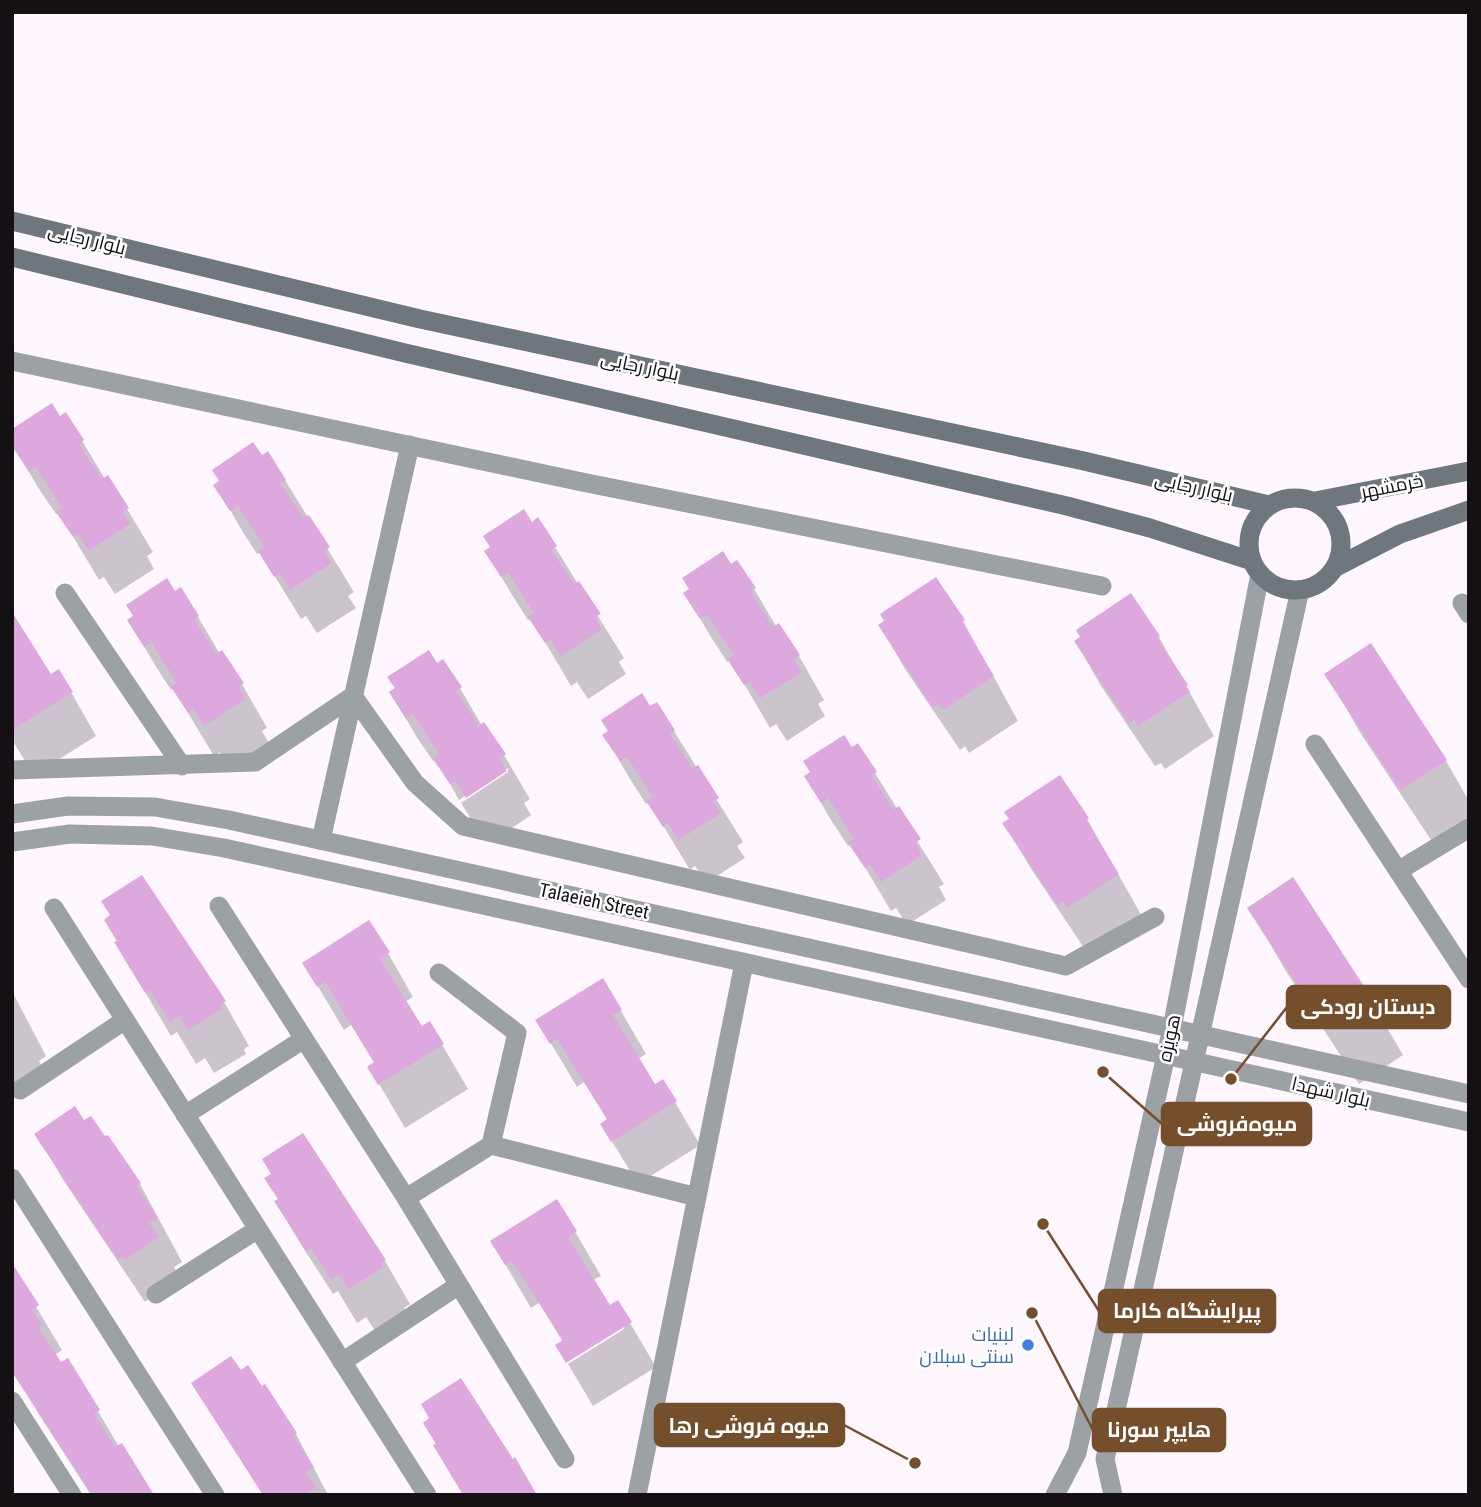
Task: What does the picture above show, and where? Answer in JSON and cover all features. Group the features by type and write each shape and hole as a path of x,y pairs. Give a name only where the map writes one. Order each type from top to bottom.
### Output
{"main road":[{"name":"بلوار رجایی","path":"12,221 420,319 1084,461 1269,505"},
{"name":"بلوار رجایی","path":"12,257 391,350 1067,506 1150,528 1256,568"},
{"name":"خرمشهر","path":"1315,501 1469,471"},
{"path":"1336,567 1342,538 1337,523 1327,510 1315,501 1299,497 1283,498 1269,505 1258,516 1250,530 1249,546 1256,568 1271,584 1285,590 1300,590 1321,582 1336,567 1400,534 1469,510"}],"street":[{"path":"12,361 1102,586"},
{"path":"314,868 410,445"},
{"name":"هویزه","path":"1055,1495 1077,1452 1172,1028 1256,568"},
{"name":"هویزه","path":"1113,1495 1105,1459 1300,590"},
{"path":"65,593 182,766"},
{"path":"12,770 255,762 353,696"},
{"path":"353,696 415,783 464,826 1066,966 1155,917"},
{"path":"1315,744 1469,979"},
{"name":"Talaeieh Street","path":"12,814 68,806 155,807 321,840 1199,1034"},
{"path":"1398,871 1469,828"},
{"name":"Talaeieh Street","path":"12,842 70,835 152,836 224,848 1193,1062"},
{"path":"219,906 405,1198 565,1459"},
{"path":"54,908 427,1495"},
{"path":"636,1495 744,963 747,934"},
{"path":"405,1198 491,1145 517,1032 439,973"},
{"path":"20,1090 125,1020"},
{"path":"1122,1046 1137,1042 1140,1034 1138,1026 1132,1020"},
{"name":"بلوار شهدا","path":"1199,1034 1469,1094"},
{"path":"185,1115 304,1039"},
{"path":"1226,1068 1220,1064 1218,1053 1225,1043 1231,1041"},
{"name":"بلوار شهدا","path":"1193,1062 1469,1122"},
{"path":"491,1145 697,1197"},
{"path":"12,1178 215,1495"},
{"path":"156,1294 258,1229"},
{"path":"342,1362 459,1285"},
{"path":"12,1401 72,1495"}],"building":[{"path":"52,403 60,416 66,412 84,440 79,444 102,479 108,475 129,508 123,512 130,524 89,551 78,534 73,537 56,512 62,508 36,467 29,472 12,446 12,429"},
{"path":"253,442 262,455 268,451 286,480 280,483 303,518 309,515 330,547 324,551 332,563 290,590 280,573 274,577 258,551 264,547 238,506 230,511 213,485 219,481 212,470"},
{"path":"524,509 532,522 538,517 557,546 551,550 574,584 579,581 601,614 595,617 602,629 561,656 550,639 545,643 528,617 534,613 508,573 501,577 484,551 490,547 483,536"},
{"path":"723,551 731,564 737,560 756,588 750,592 773,627 779,623 800,655 794,660 802,672 760,698 749,682 744,685 727,659 734,655 707,615 700,619 683,593 689,589 682,578"},
{"path":"936,577 965,620 962,622 994,676 943,710 938,704 933,708 878,625 884,621 880,614"},
{"path":"167,578 175,591 181,587 199,616 194,619 216,654 222,650 244,683 238,687 245,699 204,726 193,709 188,713 171,687 177,683 151,642 144,647 127,620 133,616 126,605"},
{"path":"1131,593 1160,636 1157,638 1190,692 1138,726 1134,720 1129,724 1074,641 1080,637 1076,630"},
{"path":"12,612 51,674 59,669 73,692 12,730"},
{"path":"1371,643 1447,760 1400,790 1324,674"},
{"path":"429,650 437,663 443,659 462,687 456,691 479,726 484,722 506,754 499,759 507,771 466,798 455,781 450,784 433,759 439,754 413,714 406,719 389,692 395,688 387,677"},
{"path":"642,693 650,706 657,702 675,730 670,734 692,768 698,765 719,798 713,802 721,813 679,840 668,823 663,827 646,801 653,797 627,757 620,761 602,735 608,731 601,720"},
{"path":"844,735 852,747 858,743 877,772 871,775 894,810 899,806 921,839 915,843 922,855 881,882 870,865 865,868 848,843 854,839 828,798 821,803 804,776 810,772 803,761"},
{"path":"1060,775 1089,818 1086,820 1119,874 1067,908 1063,901 1057,905 1002,823 1009,819 1004,812"},
{"path":"142,875 226,1001 220,1005 222,1009 188,1030 179,1016 170,1022 150,990 145,993 104,920 110,915 101,901"},
{"path":"1293,877 1369,994 1323,1024 1247,908"},
{"path":"369,920 390,952 380,959 422,1026 430,1021 444,1044 378,1085 367,1067 374,1062 325,982 317,987 302,963"},
{"path":"603,978 622,1010 613,1015 655,1084 663,1079 677,1101 611,1142 600,1124 607,1119 557,1039 550,1044 535,1020"},
{"path":"75,1106 84,1120 91,1116 105,1136 108,1135 141,1183 136,1186 158,1218 149,1223 159,1237 125,1260 123,1256 118,1260 34,1134"},
{"path":"303,1133 386,1260 381,1263 383,1267 349,1289 339,1275 331,1280 311,1248 306,1251 274,1201 278,1199 264,1178 271,1174 262,1159"},
{"path":"557,1199 577,1231 568,1237 610,1305 618,1300 632,1322 566,1363 555,1345 563,1340 512,1261 505,1265 490,1241"},
{"path":"12,1263 39,1305 32,1310 42,1325 38,1328 61,1362 68,1358 100,1410 94,1414 115,1447 122,1443 154,1495 92,1495 12,1372"},
{"path":"231,1356 241,1370 248,1365 262,1386 265,1384 297,1433 293,1436 314,1467 306,1473 316,1487 304,1495 263,1495 191,1383"},
{"path":"461,1378 513,1459 515,1457 537,1495 463,1495 433,1445 436,1444 423,1423 429,1418 421,1404"}],"place":[{"name":"میوه‌فروشی","path":"1103,1072"},
{"name":"دبستان رودکی","path":"1231,1079"},
{"name":"پیرایشگاه کارما","path":"1043,1224"},
{"name":"هایپر سورنا","path":"1032,1313"},
{"name":"لبنیات سنتی سبلان","path":"1028,1345"},
{"name":"میوه فروشی رها","path":"915,1463"}]}
